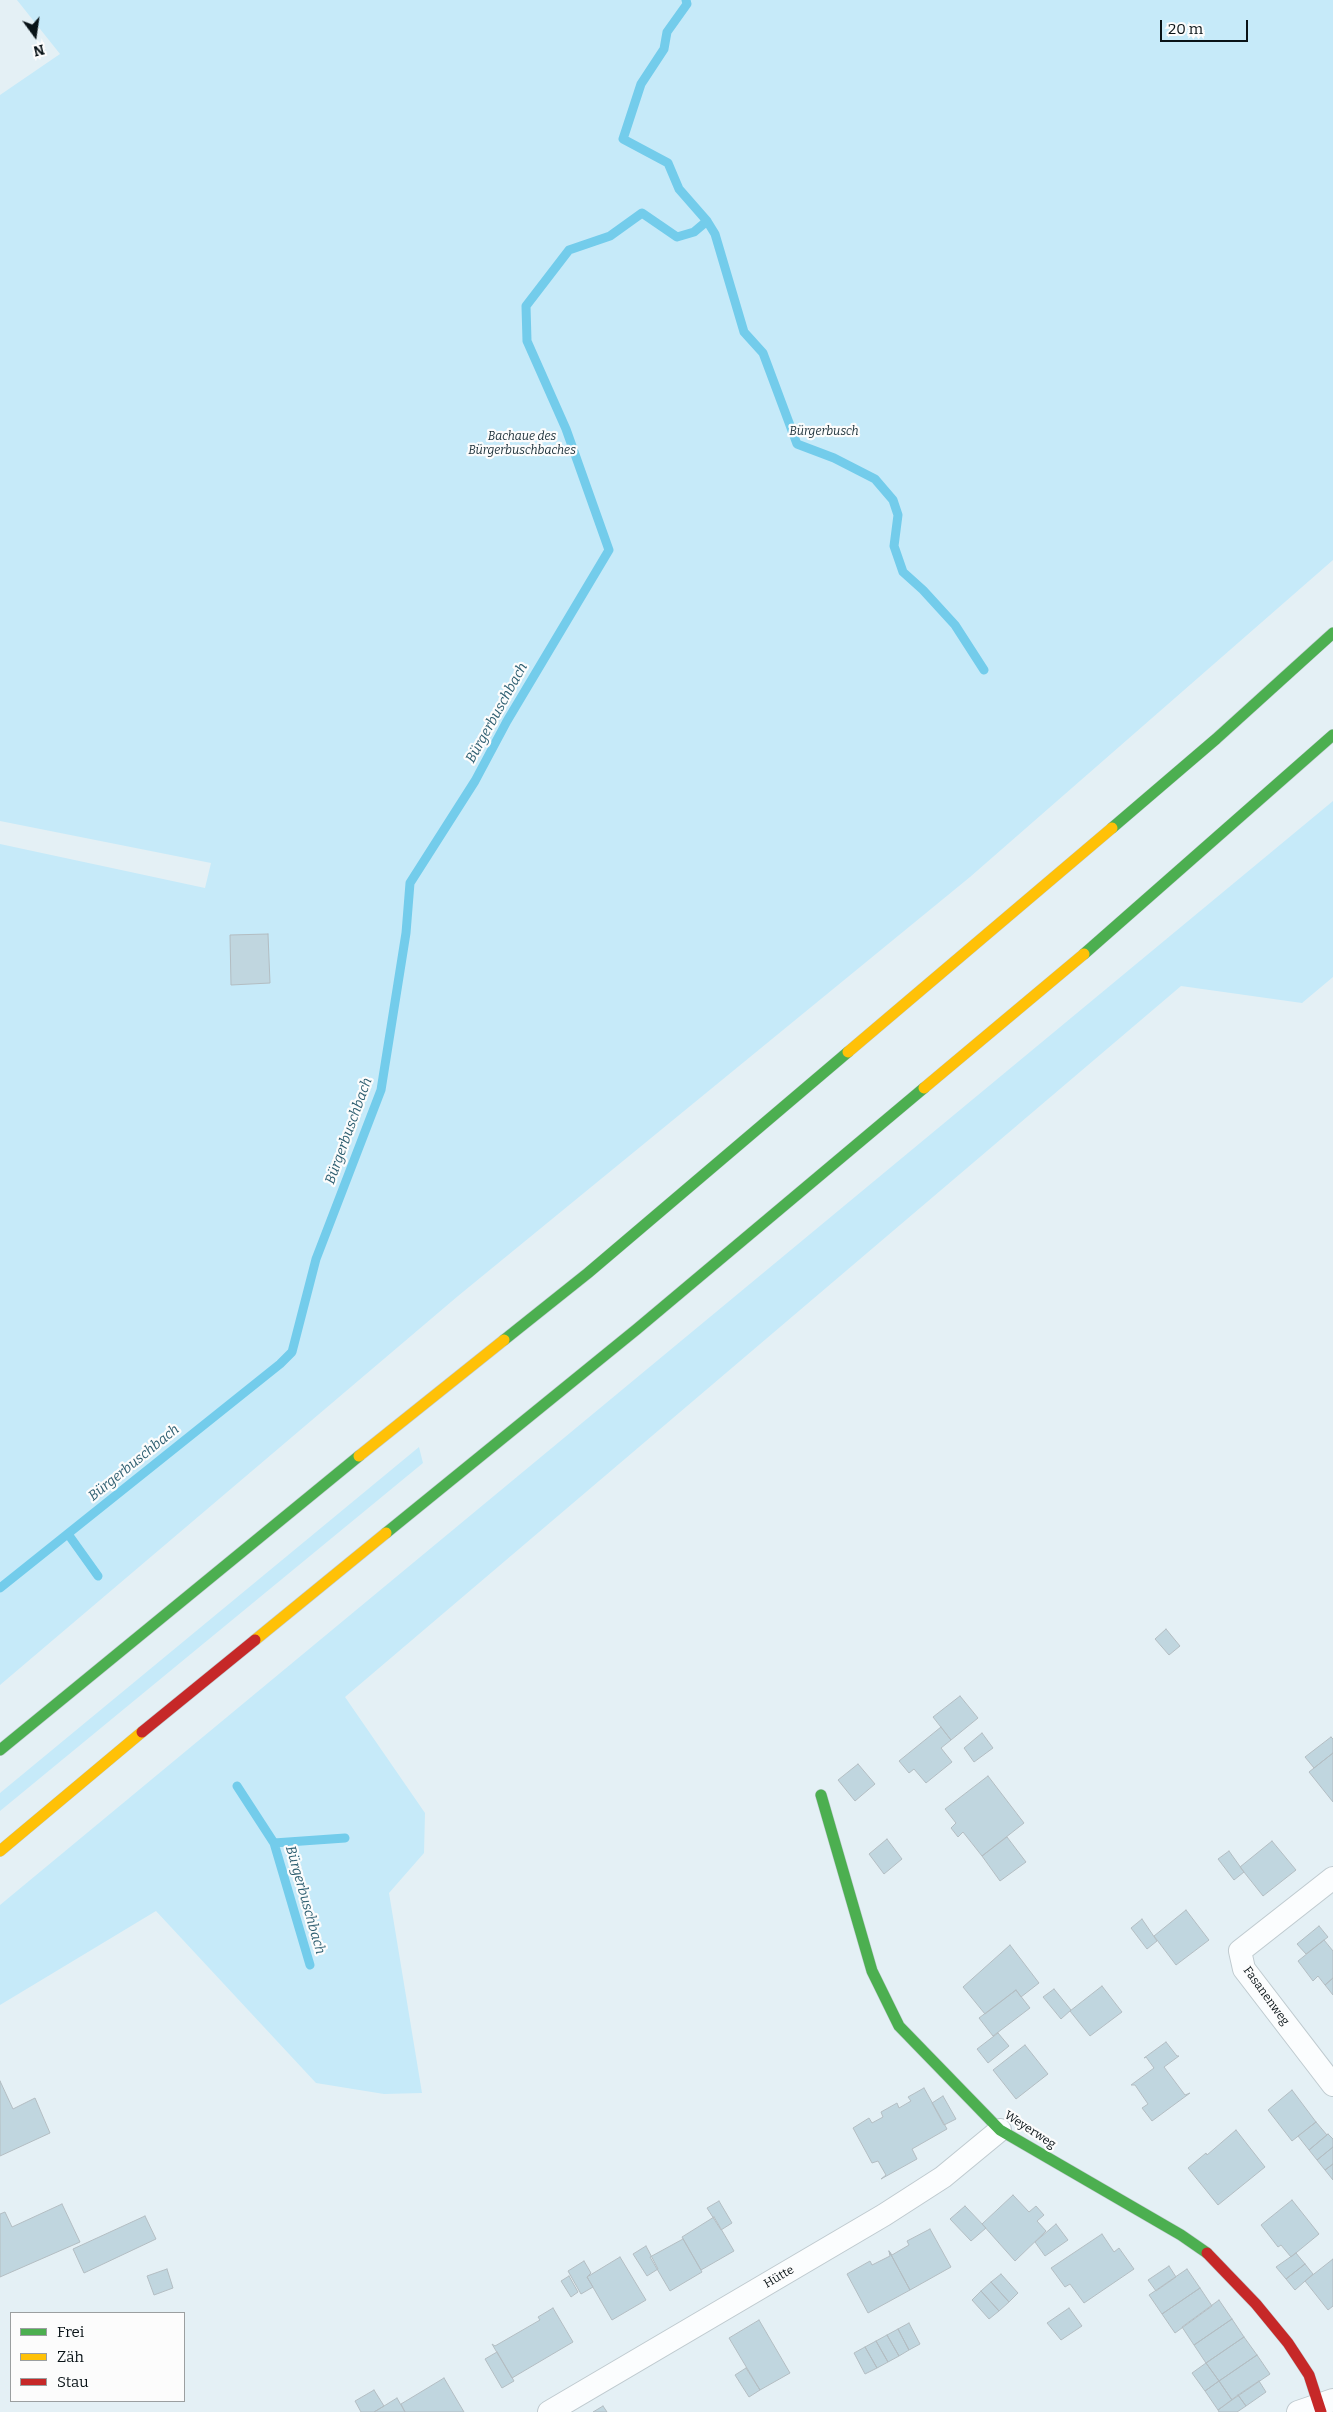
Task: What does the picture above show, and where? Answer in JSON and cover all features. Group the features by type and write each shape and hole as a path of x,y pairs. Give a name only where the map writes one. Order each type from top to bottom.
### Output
{"main road":[{"path":"0,1750 256,1539 596,1266 1045,886 1216,739 1333,633"},
{"path":"0,1852 118,1751 637,1329 1080,957 1333,735"},
{"name":"Weyerweg","path":"821,1795 872,1970 899,2026 1000,2130 1210,2255 1256,2304 1288,2342 1309,2375 1318,2408"}],"street":[{"name":"Fasanenweg","path":"1333,1878 1240,1951 1244,1969 1333,2085"},
{"name":"Hütte","path":"549,2412 884,2216 943,2177 1000,2130"}],"green space":[{"name":"Bürgerbusch","path":"17,0 1333,0 1333,560 970,877 458,1296 0,1685 0,844 205,888 211,863 0,821 0,95 60,54"},
{"path":"1333,801 1333,977 1302,1003 1181,986 345,1697 425,1813 424,1853 389,1893 422,2093 384,2094 316,2083 156,1911 0,2005 0,1905"},
{"path":"419,1447 423,1463 0,1811 0,1793"}],"building":[{"path":"268,934 270,983 231,985 230,935"},
{"path":"1166,1629 1180,1646 1169,1655 1155,1639"},
{"path":"960,1696 978,1718 951,1740 933,1717"},
{"path":"941,1727 951,1740 941,1748 952,1762 926,1783 914,1769 909,1773 899,1761"},
{"path":"982,1733 993,1748 974,1762 964,1748"},
{"path":"1331,1737 1333,1739 1333,1753 1314,1768 1305,1757"},
{"path":"1333,1753 1333,1802 1309,1772"},
{"path":"858,1764 875,1784 855,1801 838,1780"},
{"path":"988,1776 1024,1823 982,1856 963,1832 958,1837 951,1828 956,1823 945,1809"},
{"path":"1007,1837 1026,1862 1000,1881 982,1856"},
{"path":"887,1839 902,1859 884,1874 869,1854"},
{"path":"1272,1841 1296,1870 1263,1896 1240,1867"},
{"path":"1229,1851 1244,1872 1234,1880 1218,1859"},
{"path":"1186,1910 1209,1940 1176,1965 1154,1936"},
{"path":"1142,1919 1157,1941 1147,1949 1131,1928"},
{"path":"1319,1926 1328,1937 1306,1954 1297,1944"},
{"path":"1324,1940 1333,1951 1333,1978 1325,1985 1318,1976 1313,1981 1298,1961"},
{"path":"1010,1945 1039,1983 1021,1997 1016,1990 985,2014 963,1987"},
{"path":"1333,1978 1333,1995 1325,1985"},
{"path":"1102,1986 1122,2012 1090,2036 1070,2011"},
{"path":"1054,1989 1071,2010 1061,2019 1043,1997"},
{"path":"1016,1990 1030,2008 993,2036 979,2018"},
{"path":"998,2033 1009,2046 988,2063 977,2049"},
{"path":"1166,2042 1179,2056 1164,2067 1185,2095 1190,2093 1152,2121 1142,2108 1148,2104 1135,2085 1131,2085 1154,2068 1146,2057 1144,2058"},
{"path":"1025,2045 1048,2074 1016,2099 993,2070"},
{"path":"0,2081 13,2109 35,2098 50,2133 0,2156"},
{"path":"924,2088 947,2129 912,2149 917,2159 881,2179 886,2175 878,2161 872,2163 853,2128 869,2118 872,2123 883,2117 881,2112 897,2103 899,2108 911,2101 908,2097"},
{"path":"1292,2090 1316,2122 1292,2141 1268,2110"},
{"path":"943,2096 956,2119 944,2125 932,2103"},
{"path":"1316,2122 1327,2135 1309,2150 1298,2136"},
{"path":"1236,2130 1265,2167 1218,2205 1188,2168 1206,2153 1207,2155"},
{"path":"1328,2134 1333,2139 1333,2147 1317,2160 1309,2150"},
{"path":"1333,2147 1333,2164 1325,2170 1317,2160"},
{"path":"1333,2164 1333,2180 1325,2170"},
{"path":"1013,2195 1029,2212 1036,2206 1044,2215 1037,2221 1046,2231 1015,2261 982,2224"},
{"path":"1292,2200 1319,2234 1291,2257 1281,2245 1278,2247 1261,2225"},
{"path":"719,2201 732,2223 721,2230 707,2208"},
{"path":"62,2204 80,2242 0,2277 0,2214 5,2212 12,2227"},
{"path":"965,2206 986,2228 971,2241 950,2219"},
{"path":"145,2216 156,2239 84,2273 73,2249"},
{"path":"714,2217 734,2251 701,2270 682,2237"},
{"path":"1056,2224 1068,2240 1045,2256 1035,2242"},
{"path":"930,2229 951,2267 910,2290 889,2251 892,2255 909,2245 907,2241"},
{"path":"1102,2234 1114,2252 1119,2248 1134,2269 1084,2303 1070,2284 1065,2287 1051,2268"},
{"path":"683,2239 702,2272 670,2291 650,2257"},
{"path":"646,2246 658,2269 647,2276 633,2254"},
{"path":"889,2251 910,2290 868,2313 847,2274 870,2261 872,2265 890,2256"},
{"path":"1296,2253 1305,2264 1286,2279 1276,2267"},
{"path":"620,2257 646,2300 612,2320 587,2277"},
{"path":"1333,2259 1333,2306 1328,2310 1305,2281"},
{"path":"584,2261 591,2273 587,2277 593,2287 581,2294 568,2271"},
{"path":"1305,2264 1313,2274 1295,2290 1286,2279"},
{"path":"1169,2266 1176,2277 1156,2291 1148,2280"},
{"path":"167,2269 173,2288 154,2295 147,2276"},
{"path":"1187,2269 1200,2288 1162,2314 1149,2295"},
{"path":"1001,2274 1018,2293 1009,2302 991,2282"},
{"path":"569,2276 578,2292 571,2297 561,2281"},
{"path":"991,2282 1009,2302 999,2311 981,2291"},
{"path":"1200,2288 1212,2306 1175,2333 1162,2314"},
{"path":"981,2291 999,2311 989,2319 972,2300"},
{"path":"1219,2300 1232,2319 1194,2345 1182,2327"},
{"path":"553,2308 573,2342 512,2378 492,2344 495,2346 540,2320 538,2317"},
{"path":"1069,2308 1082,2326 1061,2340 1047,2323"},
{"path":"1232,2319 1244,2337 1206,2363 1194,2345"},
{"path":"759,2320 790,2373 760,2390 729,2338"},
{"path":"909,2323 920,2344 909,2350 898,2329"},
{"path":"898,2329 909,2350 899,2356 887,2335"},
{"path":"887,2335 899,2356 888,2362 876,2341"},
{"path":"1244,2337 1257,2355 1219,2381 1206,2363"},
{"path":"876,2341 888,2362 877,2368 865,2347"},
{"path":"865,2347 877,2368 865,2374 854,2353"},
{"path":"497,2352 514,2381 502,2388 485,2359"},
{"path":"1257,2355 1270,2374 1232,2400 1219,2381"},
{"path":"1206,2363 1219,2381 1205,2391 1192,2373"},
{"path":"746,2368 760,2390 749,2397 735,2375"},
{"path":"444,2378 464,2412 405,2412 401,2404"},
{"path":"1219,2381 1232,2400 1218,2410 1205,2391"},
{"path":"1259,2381 1266,2392 1246,2406 1238,2395"},
{"path":"374,2390 384,2406 374,2412 361,2412 355,2401"},
{"path":"1238,2395 1246,2406 1237,2412 1219,2412 1218,2410"},
{"path":"397,2398 405,2412 374,2412 384,2406"},
{"path":"603,2406 607,2412 593,2412"}],"waterway":[{"path":"686,0 687,4 667,32 664,49 641,84 623,139 668,163 679,189 707,221 715,234 744,332 763,353 797,444 834,458 875,479 893,500 898,515 894,546 903,572 923,590 955,625 984,670"},
{"name":"Bürgerbuschbach","path":"0,1588 280,1364 292,1352 316,1259 381,1090 406,933 410,883 475,781 507,721 609,550 566,429 527,341 526,306 569,250 610,236 642,213 677,237 694,232 707,221"},
{"name":"Bürgerbuschbach","path":"68,1534 98,1576"},
{"name":"Bürgerbuschbach","path":"237,1786 274,1843 310,1965"},
{"name":"Bürgerbuschbach","path":"274,1843 345,1838"}],"traffic: fast":[{"path":"1112,828 1216,739 1333,633"},
{"path":"1084,954 1333,735"},
{"path":"504,1340 588,1273 848,1052"},
{"path":"386,1533 637,1329 924,1088"},
{"path":"0,1750 359,1456"},
{"path":"821,1795 872,1971 899,2026 1000,2130 1181,2235 1207,2253"}],"traffic: slow":[{"path":"848,1052 1112,828"},
{"path":"924,1088 1084,954"},
{"path":"359,1456 504,1340"},
{"path":"255,1640 386,1533"},
{"path":"0,1851 142,1732"}],"traffic: jam":[{"path":"142,1732 255,1640"},
{"path":"1207,2253 1256,2304 1288,2343 1309,2375 1321,2412"}],"park label":[{"name":"Bachaue des Bürgerbuschbaches","path":"522,444"}]}
